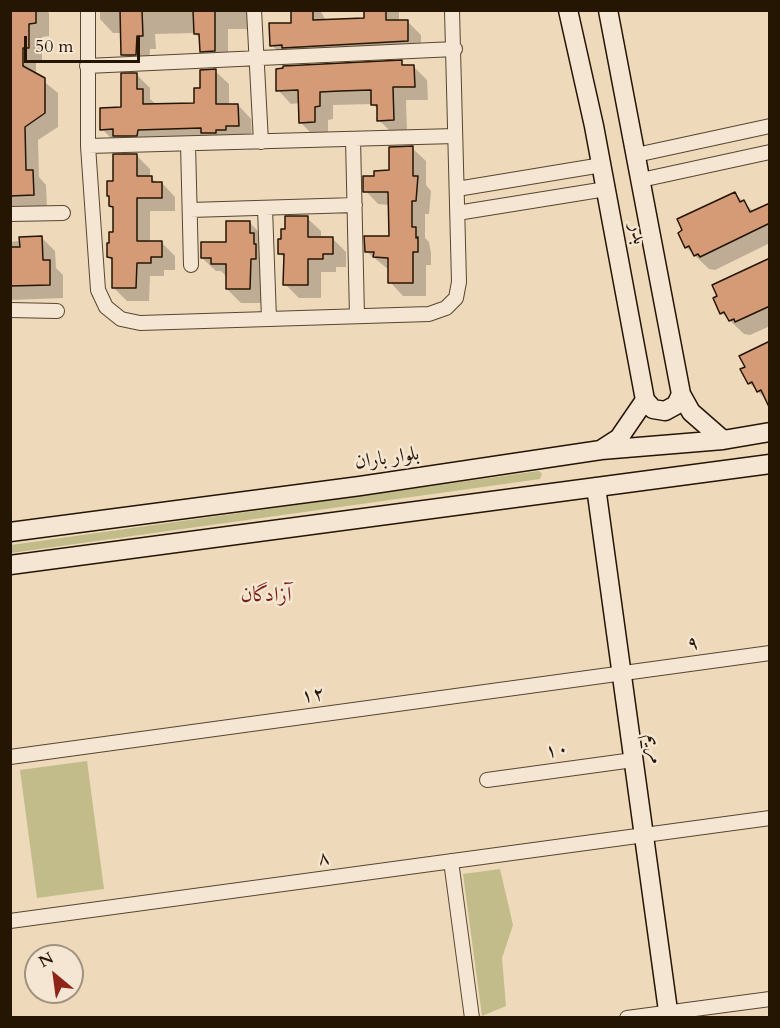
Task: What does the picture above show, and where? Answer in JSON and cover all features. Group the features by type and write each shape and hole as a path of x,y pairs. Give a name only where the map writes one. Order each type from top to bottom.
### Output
{"street":[{"path":"88,10 88,146 98,290 106,307 121,319 140,323 429,314 446,308 456,297 459,282 452,10"},
{"path":"254,10 261,142"},
{"name":"بدر","path":"568,10 602,165 645,400"},
{"name":"بدر","path":"608,10 681,394 691,412 723,440"},
{"path":"87,66 255,56 454,49"},
{"path":"636,155 770,126"},
{"path":"88,146 455,136"},
{"path":"353,139 357,316"},
{"path":"188,144 191,265"},
{"path":"669,148 672,173"},
{"path":"641,180 770,152"},
{"path":"457,189 602,165"},
{"path":"543,175 544,199"},
{"path":"457,213 606,189"},
{"path":"190,210 355,205"},
{"path":"265,208 268,319"},
{"path":"10,214 63,213"},
{"path":"10,310 57,311"},
{"path":"601,450 620,438 645,400 653,409 665,411 676,405 681,394"},
{"name":"بلوار باران","path":"10,532 360,486 601,450 723,440 770,432"},
{"path":"10,565 770,464"},
{"path":"360,486 363,519"},
{"name":"مریم","path":"596,487 668,1015"},
{"name":"۹","path":"621,674 770,653"},
{"name":"۱۲","path":"10,757 621,674"},
{"name":"۱۰","path":"487,780 633,760"},
{"name":"۸","path":"10,921 770,818"},
{"path":"451,861 472,1017"},
{"path":"627,1017 668,1015 770,999"}],"shaded area":[{"path":"539,471 542,474 540,479 11,553 11,545"},
{"path":"87,761 104,889 37,898 20,770"},
{"path":"500,869 513,925 502,958 506,1006 482,1016 463,874"}],"building":[{"path":"10,10 36,10 36,23 29,24 29,48 23,48 23,66 45,78 45,113 25,127 26,170 33,170 34,195 10,196"},
{"path":"120,10 142,10 143,36 137,36 136,55 121,55"},
{"path":"193,10 215,10 215,51 200,52 199,34 194,34"},
{"path":"291,10 313,10 313,20 364,18 364,10 386,10 386,20 408,20 408,41 282,48 282,45 270,46 269,23 291,23"},
{"path":"402,60 402,65 414,65 415,87 393,87 394,120 377,121 377,105 371,105 371,90 320,92 320,106 315,107 315,122 299,123 298,90 276,91 276,69 283,68 283,66"},
{"path":"216,69 216,104 238,104 239,126 226,126 226,130 216,130 216,133 201,133 201,128 138,130 137,136 113,136 113,129 100,130 100,108 121,107 121,73 137,73 137,89 143,89 143,104 194,103 194,88 200,88 200,70"},
{"path":"413,146 413,176 418,176 416,201 412,201 412,227 416,227 418,252 413,252 413,283 388,283 388,258 373,257 374,252 365,252 364,236 389,236 388,192 363,192 363,176 374,176 374,171 389,170 389,147"},
{"path":"113,154 137,154 137,176 152,176 152,182 162,182 162,198 137,198 137,241 162,241 162,257 151,257 151,263 137,263 136,288 112,288 112,258 107,257 107,243 109,243 109,232 113,232 113,207 109,206 107,181 113,181"},
{"path":"735,192 740,202 744,200 750,212 770,203 770,223 700,257 698,254 694,256 689,246 685,248 678,233 682,230 677,219"},
{"path":"285,216 308,216 308,237 333,237 333,254 323,254 323,259 308,259 308,285 283,285 284,254 278,254 278,239 281,239 281,229 285,229"},
{"path":"226,221 250,221 250,233 254,233 254,244 256,244 256,259 251,259 250,289 226,289 226,264 211,264 211,258 201,258 201,242 226,242"},
{"path":"42,236 43,260 50,260 50,285 10,286 10,247 20,247 19,237"},
{"path":"770,258 770,306 735,322 734,319 729,321 724,312 720,314 713,298 717,296 712,285"},
{"path":"770,341 770,409 761,390 757,392 752,382 748,384 740,369 745,367 739,356"}],"district":[{"name":"آزادگان","path":"266,596"}]}
